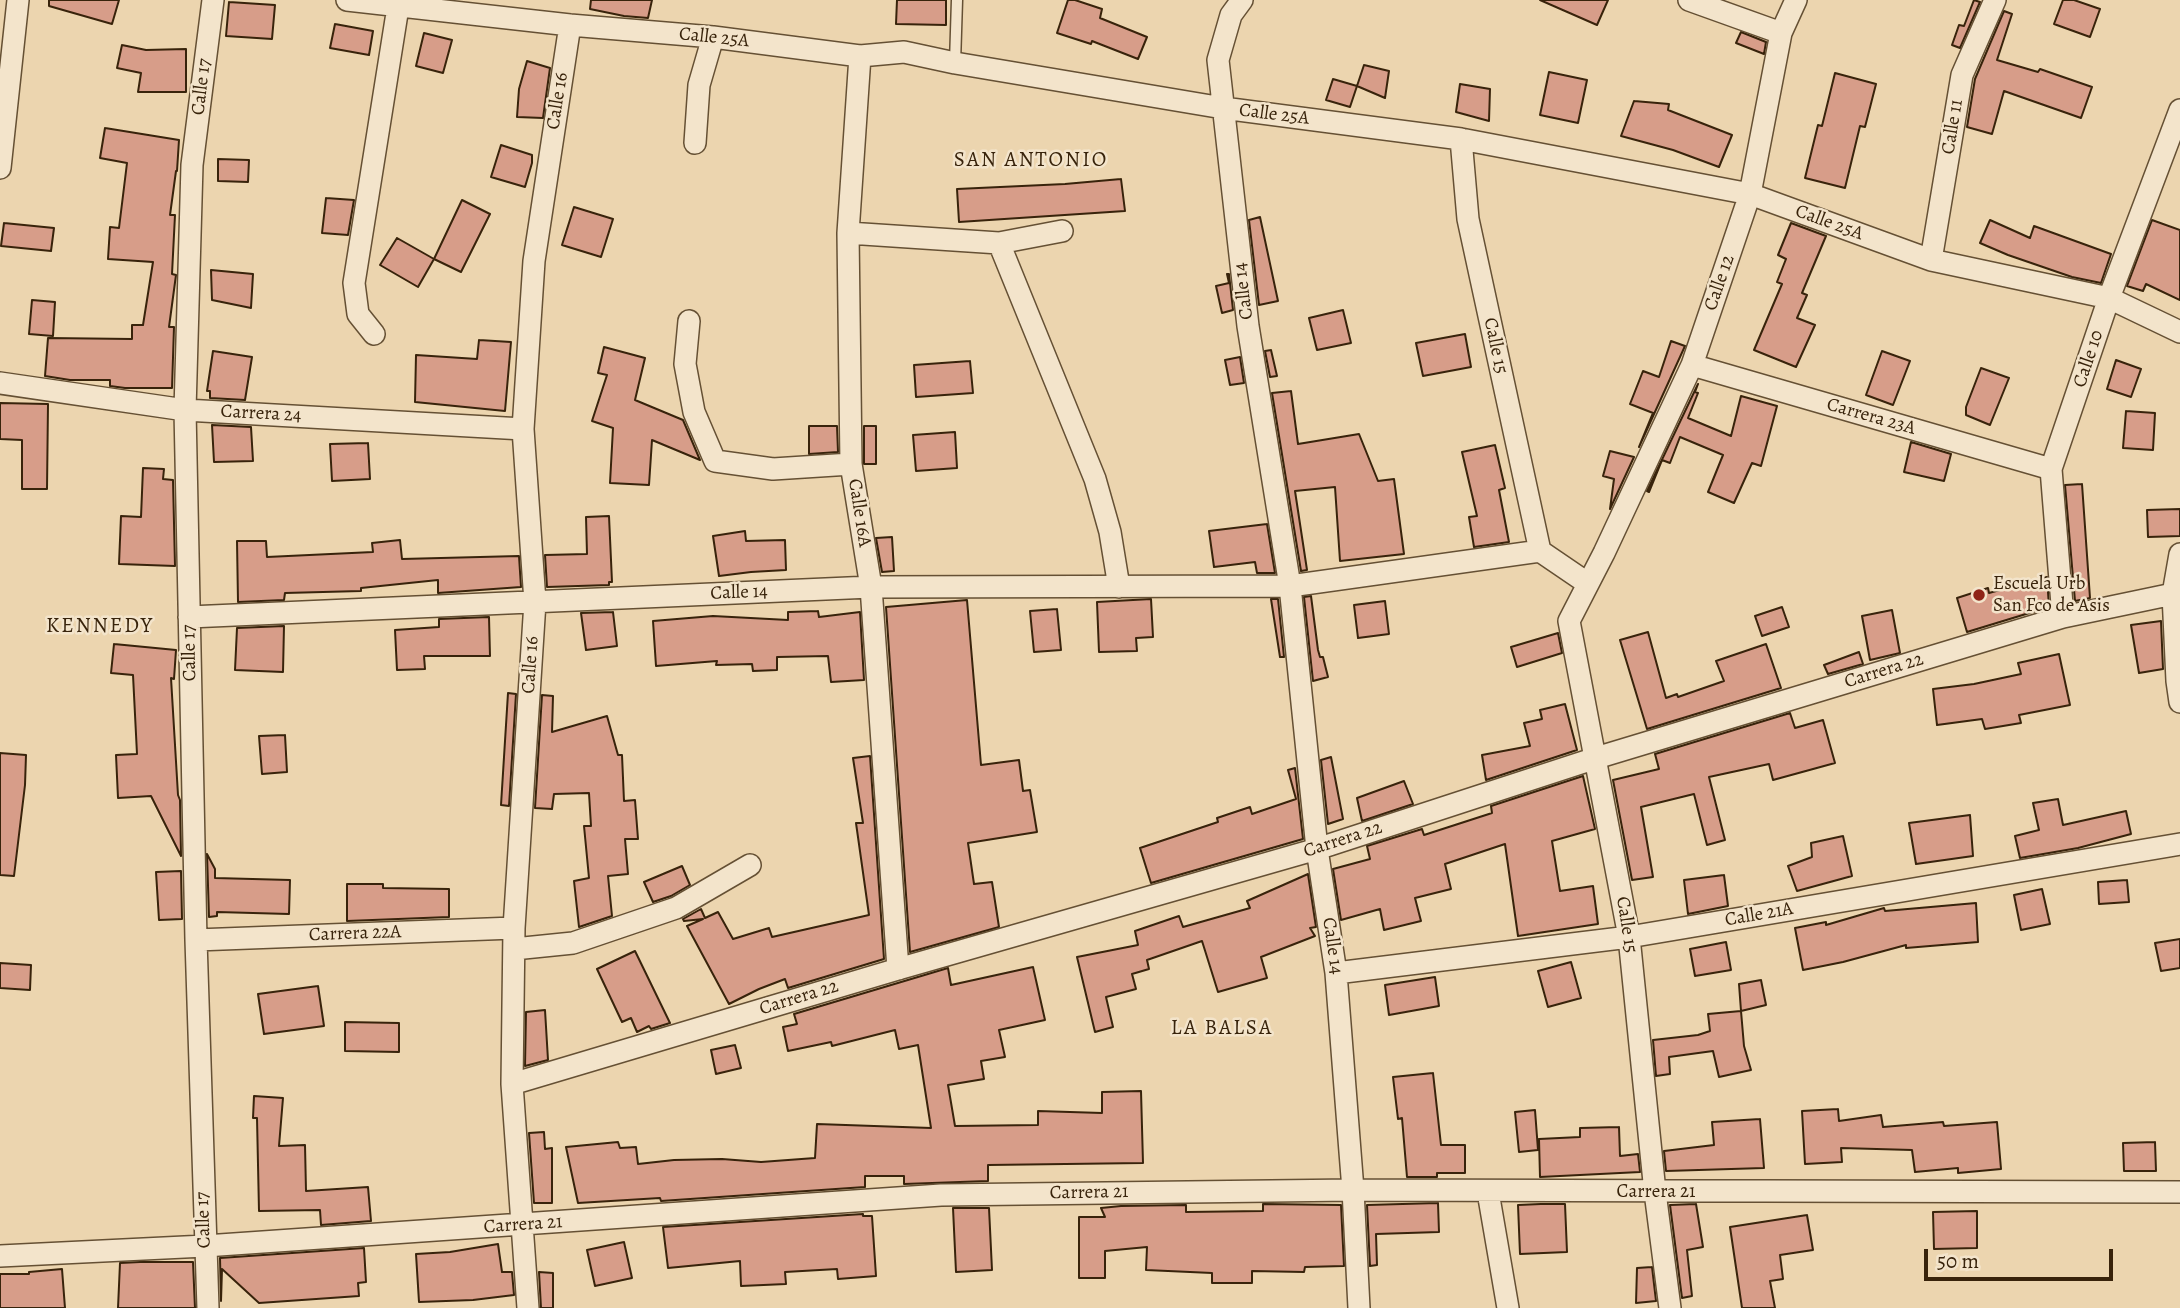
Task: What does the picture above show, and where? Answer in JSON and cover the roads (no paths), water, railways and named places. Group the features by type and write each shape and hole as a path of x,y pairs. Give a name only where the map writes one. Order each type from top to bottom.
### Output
{"street":[{"path":"0,168 18,0"},
{"name":"Calle 17","path":"208,1308 196,940 186,410 192,165 213,0"},
{"name":"Calle 25A","path":"347,0 570,25 713,37 860,56 904,52 1223,108 1461,139 1750,194 1931,260 2109,298 2180,332"},
{"name":"Calle 14","path":"1242,0 1231,15 1218,60 1248,326 1290,586 1317,849 1336,973 1359,1308"},
{"path":"1689,0 1781,33"},
{"name":"Calle 12","path":"1604,553 1692,365 1750,194 1781,33 1796,0"},
{"name":"Calle 11","path":"1931,260 1962,75 1995,0"},
{"path":"374,334 358,314 354,283 398,6"},
{"name":"Calle 16","path":"528,1308 512,1084 514,939 535,602 523,429 534,261 570,25"},
{"path":"695,143 699,85 713,37"},
{"name":"Calle 16A","path":"860,56 848,233 851,464 871,587 898,969"},
{"name":"Calle 10","path":"2063,617 2053,524 2051,469 2109,298 2180,110"},
{"name":"Calle 15","path":"1461,139 1468,219 1539,551"},
{"path":"848,233 999,243 1062,231"},
{"path":"999,243 1095,479 1110,532 1119,587"},
{"path":"689,321 685,364 689,388 694,412 715,461 773,469 851,464"},
{"name":"Carrera 23A","path":"1692,365 2051,469"},
{"name":"Carrera 24","path":"0,383 186,410 523,429"},
{"path":"1539,551 1587,583"},
{"name":"Calle 14","path":"189,617 871,587 1290,586 1539,551"},
{"name":"Calle 15","path":"1604,553 1569,621 1629,937 1655,1192 1670,1308"},
{"path":"2179,688 2173,594 2180,554"},
{"name":"Carrera 22","path":"512,1084 898,969 1317,849 1596,758 2063,617 2173,594"},
{"name":"Calle 21A","path":"1336,973 1629,937 2180,844"},
{"name":"Carrera 22A","path":"196,940 514,939 573,943 676,908 750,866"},
{"name":"Carrera 21","path":"0,1256 205,1246 941,1195 1353,1190 2180,1192"},
{"path":"1488,1192 1507,1308"}],"lane":[{"path":"955,63 957,0"}],"place":[{"name":"Escuela Urb San Fco de Asis","path":"1979,595"}],"district":[{"name":"SAN ANTONIO","path":"1031,161"},
{"name":"KENNEDY","path":"100,627"},
{"name":"LA BALSA","path":"1222,1029"}]}
